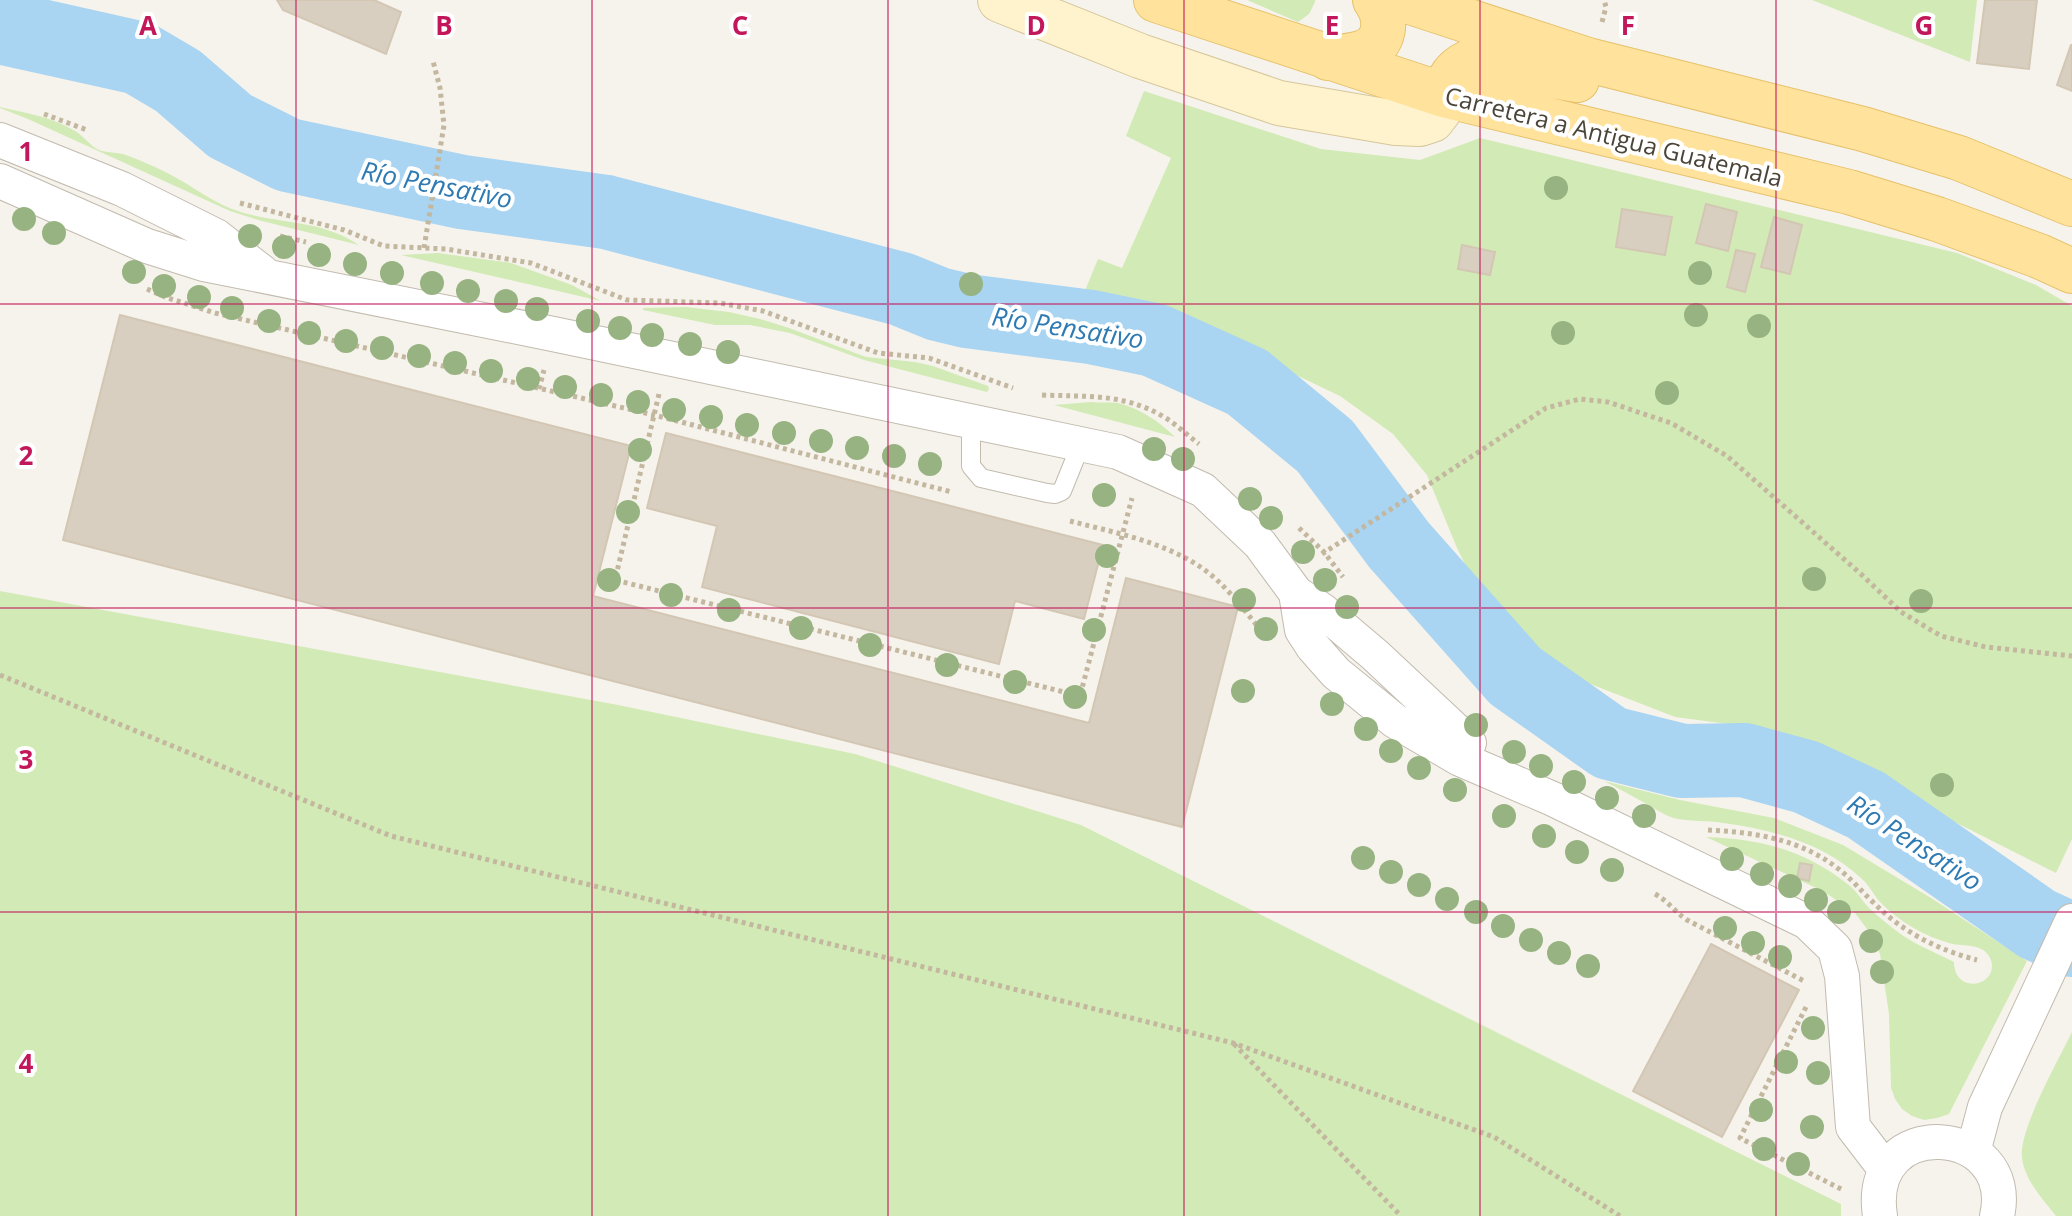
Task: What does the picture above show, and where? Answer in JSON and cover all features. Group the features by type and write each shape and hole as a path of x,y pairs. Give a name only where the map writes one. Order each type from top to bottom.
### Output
{"main road":[{"name":"Carretera a Antigua Guatemala","path":"1156,0 1444,95 1849,192 1937,219 2072,271"},
{"path":"1328,58 1365,53 1377,43 1385,21 1375,0"},
{"path":"1404,0 1588,60 1863,129 1959,158 2072,204"},
{"path":"1444,95 1455,69 1469,62 1629,89 1701,89"}],"street":[{"path":"1000,0 1140,56 1279,103 1396,123 1420,124 1432,120 1439,111 1444,95"},
{"path":"0,140 122,189 216,236 268,277"},
{"path":"0,181 147,246 204,264 1118,452 1203,490 1260,544 1296,593 1323,611 1375,655 1469,743"},
{"path":"1296,593 1302,630 1313,647 1336,673 1395,721 1460,759 1553,799 1807,922 1835,949 1842,976 1853,1127 1886,1170"},
{"path":"1302,630 1310,625 1327,631 1377,680 1407,704 1553,799"},
{"path":"1973,1152 1985,1107 2072,921"},
{"path":"1880,1212 1880,1186 1886,1170 1910,1148 1925,1142 1942,1141 1959,1144 1984,1161 1996,1184 1999,1198 1997,1216"}],"lane":[{"path":"971,421 971,466 981,478 1047,493 1062,491 1081,444"}],"path":[{"path":"424,248 444,125 433,61"},
{"path":"42,113 100,136"},
{"path":"233,200 246,206 344,230 384,246 446,249 531,263 627,300 720,303 763,311 878,353 929,358 1021,391"},
{"path":"381,259 384,246"},
{"path":"146,288 215,313 654,415 962,494"},
{"path":"668,358 615,580 1080,696 1142,462"},
{"path":"1033,393 1102,396 1143,406 1166,418 1208,451"},
{"path":"1348,537 1546,408 1580,399 1608,402 1671,423 1727,456 1901,612 1941,636 1986,647 2072,656"},
{"path":"1066,520 1166,550 1198,566 1226,589 1267,637"},
{"path":"0,675 391,836 1233,1043 1494,1137 1620,1216"},
{"path":"1695,831 1738,831 1802,847 1834,865 1901,927 1948,952 1977,960"},
{"path":"1646,890 1687,920 1816,987"},
{"path":"1835,949 1740,1138 1880,1212"},
{"path":"1233,1043 1401,1216"}],"green space":[{"path":"1247,0 1315,2 1309,14 1298,22"},
{"path":"1812,0 1977,0 1970,62"},
{"path":"1144,91 1321,149 1420,160 1480,138 1957,253 2036,285 2072,306 2072,839 2056,873 1808,748 1728,724 1675,717 1575,678 1519,643 1481,597 1427,475 1393,434 1340,396 1171,315 1084,293 1098,259 1122,268 1171,158 1126,136"},
{"path":"0,107 58,122 99,150 123,154 149,164 232,209 329,230 359,245 230,211"},
{"path":"438,253 511,263 572,285 601,301 401,255"},
{"path":"686,307 760,319 866,357 933,366 989,389 987,392 864,360 790,333 750,325 715,325 643,310"},
{"path":"1118,403 1134,408 1175,437 1054,405"},
{"path":"0,591 618,705 855,754 1081,825 1841,1204 1841,1216 0,1216"},
{"path":"1604,781 1680,800 1774,818 1843,845 2027,961 1949,1114 1924,1120 1902,1109 1895,1099 1891,1088 1889,1014 1880,954 1855,913 1823,891 1706,837 1764,844 1817,863 1850,886 1870,909 1901,934 1954,962 1956,972 1968,983 1976,984 1989,976 1991,960 1986,953 1975,947 1940,940 1913,928 1888,910 1848,867 1815,847 1760,829 1671,817"},
{"path":"2072,1032 2072,1216 2056,1216 2027,1174 2022,1146 2041,1095"}],"building":[{"path":"277,0 374,0 401,12 386,54 283,10"},
{"path":"1985,0 2037,0 2029,69 1977,63"},
{"path":"2072,45 2072,91 2057,85"},
{"path":"1706,204 1737,212 1728,251 1696,243"},
{"path":"1622,209 1672,217 1665,255 1616,247"},
{"path":"1774,217 1802,225 1790,274 1761,267"},
{"path":"1462,245 1495,252 1490,275 1458,269"},
{"path":"1736,250 1755,254 1745,292 1727,287"},
{"path":"120,315 631,446 593,596 1089,723 1126,578 1238,607 1182,827 63,540"},
{"path":"666,433 1103,545 1084,619 1015,601 999,664 702,587 717,526 647,508"},
{"path":"1800,863 1812,865 1809,881 1797,878"},
{"path":"1711,944 1799,990 1722,1137 1633,1091"}],"waterway":[{"name":"Río Pensativo","path":"0,27 139,58 178,81 230,126 288,155 462,192 606,212 901,289 938,304 967,311 1091,327 1154,340 1247,382 1325,446 1399,545 1515,676 1610,743 1682,761 1744,760 1806,777 1866,805 2037,924 2072,940"}]}
